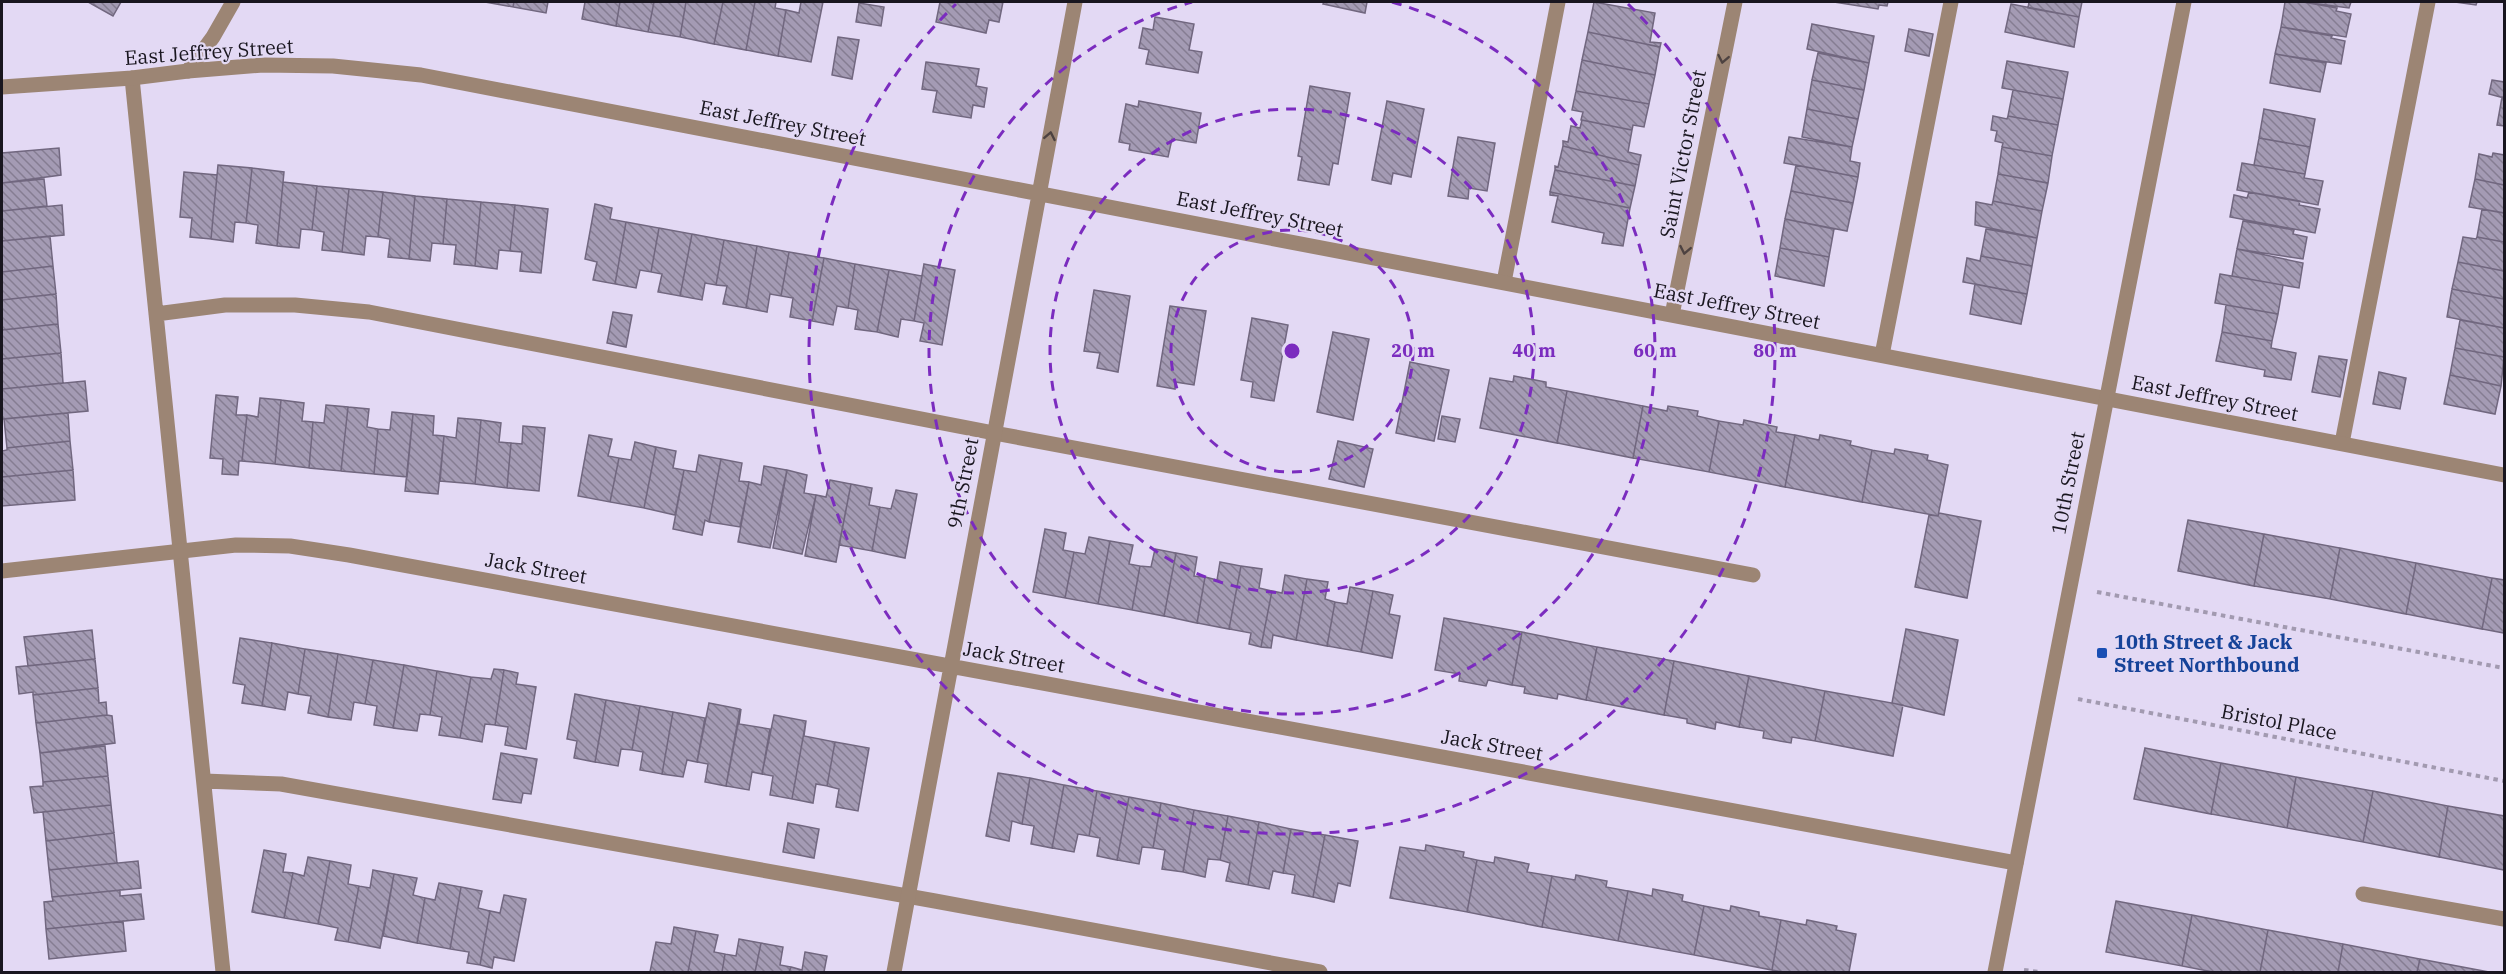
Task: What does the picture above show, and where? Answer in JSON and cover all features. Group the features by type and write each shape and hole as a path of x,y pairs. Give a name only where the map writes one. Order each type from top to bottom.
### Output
{"street":[{"path":"188,71 213,37 233,2"},
{"name":"9th Street","path":"894,972 1075,2"},
{"path":"1504,282 1558,2"},
{"name":"Saint Victor Street","path":"1672,315 1735,2"},
{"path":"1882,355 1951,2"},
{"name":"10th Street","path":"1995,972 2184,2"},
{"path":"2342,443 2428,2"},
{"name":"East Jeffrey Street","path":"2,87 132,78 262,65 333,66 421,75 2505,475"},
{"path":"132,78 223,972"},
{"path":"156,314 225,305 295,305 369,312 994,433 1753,575"},
{"name":"Jack Street","path":"2,571 236,545 290,546 349,555 2016,863"},
{"path":"204,781 281,784 1320,972"},
{"path":"2363,894 2505,920"}],"path":[{"path":"2069,587 2505,668"},
{"name":"Bristol Place","path":"2049,694 2505,781"}],"building":[{"path":"88,2 121,2 113,16"},
{"path":"485,2 514,2 513,7"},
{"path":"514,2 548,2 546,13 513,7"},
{"path":"585,2 620,2 616,26 582,19"},
{"path":"620,2 654,2 648,32 616,26"},
{"path":"654,2 686,2 680,37 648,32"},
{"path":"686,2 723,2 714,44 680,37"},
{"path":"723,2 755,2 746,50 714,44"},
{"path":"755,2 776,2 775,8 786,10 778,56 746,50"},
{"path":"801,2 823,2 811,62 778,56 786,10 799,13"},
{"path":"940,2 1003,2 999,22 989,20 986,33 936,22"},
{"path":"1324,2 1367,2 1365,13 1323,4"},
{"path":"1594,2 1655,13 1650,42 1661,43 1660,47 1588,32"},
{"path":"1834,2 1888,2 1887,6 1879,5 1878,9"},
{"path":"2029,2 2082,2 2079,17 2028,8"},
{"path":"2285,2 2303,2 2337,8 2336,11 2351,14 2346,37 2281,27"},
{"path":"2303,2 2351,2 2349,8"},
{"path":"2455,2 2477,2 2476,5"},
{"path":"859,3 884,7 881,26 856,22"},
{"path":"2011,4 2079,17 2074,47 2005,32"},
{"path":"1155,17 1194,24 1189,50 1202,52 1198,73 1146,64 1149,50 1139,48 1143,28 1153,30"},
{"path":"1812,24 1874,36 1869,63 1807,49"},
{"path":"2281,27 2332,36 2331,38 2345,41 2341,64 2275,54"},
{"path":"1909,29 1933,34 1929,56 1905,51"},
{"path":"1588,32 1660,47 1655,75 1582,60"},
{"path":"838,37 859,40 852,79 832,75"},
{"path":"1818,53 1869,63 1864,90 1812,80"},
{"path":"2275,54 2326,63 2320,92 2270,83"},
{"path":"1582,60 1655,75 1649,104 1576,91"},
{"path":"2007,61 2068,72 2063,99 2002,88"},
{"path":"926,62 979,69 976,86 987,88 984,107 973,105 971,118 933,112 937,91 922,89"},
{"path":"1812,80 1864,90 1858,119 1807,109"},
{"path":"2492,80 2504,82 2504,98 2489,94"},
{"path":"1310,86 1350,93 1338,164 1333,163 1329,185 1298,180 1302,157 1298,156"},
{"path":"2013,90 2063,99 2058,125 2008,116"},
{"path":"1576,91 1649,104 1644,127 1633,125 1632,130 1581,120 1583,112 1572,110"},
{"path":"2502,97 2504,98 2504,126 2497,125"},
{"path":"1139,101 1201,113 1196,143 1172,139 1168,157 1129,150 1130,144 1119,142 1126,104 1138,107"},
{"path":"1387,101 1424,109 1411,177 1393,173 1391,184 1372,180"},
{"path":"1807,109 1858,119 1852,147 1802,137"},
{"path":"2264,109 2315,119 2310,147 2259,138"},
{"path":"1993,116 2007,119 2008,116 2058,125 2052,156 2002,147 2003,143 1995,141 1997,131 1991,130"},
{"path":"1582,120 1632,130 1628,152 1641,155 1639,165 1563,146 1563,141 1568,142 1571,126 1580,128"},
{"path":"1458,137 1495,143 1487,191 1469,188 1468,199 1448,196"},
{"path":"1789,137 1852,147 1850,161 1860,163 1858,177 1784,163"},
{"path":"2259,138 2310,147 2305,174 2254,165"},
{"path":"1563,146 1639,165 1635,186 1555,170 1555,166 1558,167"},
{"path":"2002,147 2052,156 2048,183 1998,174"},
{"path":"59,148 61,175 2,183 2,153"},
{"path":"2493,153 2504,155 2504,185 2475,179 2479,154 2492,157"},
{"path":"2242,163 2305,174 2304,178 2323,181 2318,205 2237,190"},
{"path":"218,165 252,168 246,223 235,222 233,242 211,239"},
{"path":"1796,165 1858,177 1853,203 1791,191"},
{"path":"252,168 284,172 277,246 256,243 258,225 246,223"},
{"path":"1555,170 1635,186 1630,208 1550,192"},
{"path":"184,172 217,175 211,239 190,237 192,218 180,217"},
{"path":"1998,174 2048,183 2042,211 1993,201"},
{"path":"44,179 47,206 2,211 2,183"},
{"path":"2475,179 2504,185 2504,213 2469,207"},
{"path":"283,182 317,186 312,230 301,229 299,248 277,246"},
{"path":"317,186 349,189 342,252 322,250 324,232 312,230"},
{"path":"349,189 383,192 378,237 366,236 364,255 342,252"},
{"path":"1791,191 1853,203 1847,231 1785,219"},
{"path":"383,192 415,196 409,259 388,257 390,239 378,237"},
{"path":"1550,192 1630,208 1623,246 1602,243 1604,233 1552,222 1558,196 1550,195"},
{"path":"2249,192 2300,201 2299,205 2320,209 2315,233 2230,217 2234,195 2247,198"},
{"path":"415,196 447,199 443,244 432,243 430,261 409,259"},
{"path":"447,199 481,202 475,266 454,264 456,245 443,244"},
{"path":"1993,201 2042,211 2037,238 1975,225 1976,202 1992,205"},
{"path":"481,202 515,205 510,251 499,250 497,269 475,266"},
{"path":"595,204 612,208 610,219 626,222 615,284 593,280 597,262 585,259"},
{"path":"62,205 64,235 2,241 2,211"},
{"path":"515,205 548,209 541,273 520,271 522,252 510,251"},
{"path":"2482,209 2504,213 2504,242 2477,237"},
{"path":"1785,219 1834,229 1829,257 1780,248"},
{"path":"2243,221 2294,230 2293,234 2307,237 2303,259 2237,249"},
{"path":"626,222 659,228 651,272 640,270 636,288 615,284"},
{"path":"659,228 692,234 680,296 658,292 662,274 651,272"},
{"path":"1986,229 2037,238 2032,266 1981,256"},
{"path":"692,234 724,240 716,285 705,283 702,300 680,296"},
{"path":"50,236 53,266 2,272 2,241"},
{"path":"2463,237 2504,242 2504,271 2458,262"},
{"path":"724,240 757,246 746,308 723,304 727,286 716,285"},
{"path":"757,246 789,252 781,296 770,294 767,312 746,308"},
{"path":"1780,248 1829,257 1824,286 1775,276"},
{"path":"2237,249 2303,263 2299,288 2232,276"},
{"path":"789,252 824,258 812,321 790,317 793,298 781,296"},
{"path":"1981,256 2032,266 2027,294 1963,282 1967,258 1980,261"},
{"path":"824,258 855,264 848,308 837,306 833,325 812,321"},
{"path":"2458,262 2504,271 2504,299 2452,289"},
{"path":"855,264 889,270 877,332 855,329 858,310 848,308"},
{"path":"924,264 955,270 942,345 920,341 924,323 914,321"},
{"path":"53,266 56,294 2,300 2,272"},
{"path":"889,270 922,276 914,321 901,319 898,337 877,332"},
{"path":"2220,274 2283,285 2278,314 2215,303"},
{"path":"1975,284 2027,294 2021,324 1970,314"},
{"path":"2452,289 2504,299 2504,328 2447,317"},
{"path":"1094,290 1130,296 1118,372 1097,368 1100,353 1084,351"},
{"path":"56,294 58,324 2,330 2,300"},
{"path":"2226,305 2278,314 2272,341 2222,332"},
{"path":"1170,306 1206,311 1194,385 1175,382 1175,389 1157,386"},
{"path":"613,312 632,315 626,347 607,343"},
{"path":"1252,318 1288,325 1274,401 1251,397 1253,382 1241,380"},
{"path":"2460,320 2504,328 2504,357 2455,348"},
{"path":"58,324 61,353 2,359 2,330"},
{"path":"1333,332 1369,339 1353,420 1317,412"},
{"path":"2222,332 2272,341 2271,348 2296,353 2291,380 2264,376 2265,370 2216,361"},
{"path":"2455,348 2504,357 2501,386 2450,375"},
{"path":"61,353 63,383 2,389 2,359"},
{"path":"2319,356 2347,360 2340,397 2312,392"},
{"path":"1410,362 1449,370 1434,441 1396,433"},
{"path":"2379,372 2406,378 2400,409 2373,404"},
{"path":"2450,375 2501,386 2495,414 2444,404"},
{"path":"1514,376 1546,382 1546,387 1567,391 1557,443 1480,428 1490,378 1513,382"},
{"path":"85,381 88,411 2,419 2,389"},
{"path":"1567,391 1643,406 1633,458 1557,443"},
{"path":"216,395 238,397 236,415 247,415 242,461 239,461 238,475 222,474 223,459 210,458"},
{"path":"260,398 281,400 275,464 242,461 247,415 258,417"},
{"path":"281,400 304,403 302,421 313,422 309,468 275,464"},
{"path":"326,405 348,407 341,471 309,468 313,422 324,423"},
{"path":"1643,406 1667,411 1668,406 1698,411 1697,416 1719,421 1709,472 1633,458"},
{"path":"348,407 369,409 367,427 378,429 374,474 341,471"},
{"path":"392,412 413,414 407,477 374,474 378,429 390,430"},
{"path":"68,413 70,441 7,448 4,419"},
{"path":"413,414 434,416 433,435 444,436 438,494 405,491"},
{"path":"1442,416 1460,419 1455,442 1438,439"},
{"path":"458,418 481,420 475,484 440,481 444,436 456,438"},
{"path":"481,420 501,423 499,442 511,443 507,488 475,484"},
{"path":"1744,420 1777,427 1776,432 1795,435 1785,487 1709,472 1719,421 1743,425"},
{"path":"523,426 545,428 539,491 507,488 511,443 522,444"},
{"path":"589,435 612,439 608,456 619,458 610,502 578,496"},
{"path":"1795,435 1819,440 1820,435 1851,441 1850,445 1872,450 1862,502 1785,487"},
{"path":"70,441 73,470 2,477 2,451 7,448"},
{"path":"1338,441 1373,449 1364,487 1329,479"},
{"path":"635,442 656,447 644,508 610,502 619,458 631,460"},
{"path":"656,447 676,451 673,468 684,470 675,515 644,508"},
{"path":"1895,449 1928,455 1927,460 1948,465 1938,516 1862,502 1872,450 1894,454"},
{"path":"699,455 721,459 709,522 705,520 702,535 673,529 684,470 696,472"},
{"path":"721,459 742,463 739,481 749,482 740,527 709,522"},
{"path":"764,466 787,470 770,548 738,542 749,482 761,485"},
{"path":"73,470 75,500 2,506 2,477"},
{"path":"787,470 807,475 804,493 816,495 802,554 773,548"},
{"path":"830,480 851,484 836,562 805,556 816,495 826,497"},
{"path":"851,484 872,488 869,505 880,507 872,551 839,545"},
{"path":"896,490 917,494 905,558 872,551 880,507 891,509"},
{"path":"1939,513 1981,521 1967,598 1915,587 1929,515 1938,516"},
{"path":"2188,520 2264,534 2254,586 2178,571"},
{"path":"1045,529 1066,533 1063,550 1074,552 1065,598 1033,592"},
{"path":"2264,534 2340,548 2330,599 2254,586"},
{"path":"1089,537 1110,541 1098,604 1065,598 1074,552 1085,554"},
{"path":"1110,541 1133,545 1129,564 1140,566 1132,610 1098,604"},
{"path":"2340,548 2416,563 2406,614 2330,599"},
{"path":"1155,549 1176,553 1164,616 1132,610 1140,566 1151,567"},
{"path":"1176,553 1197,557 1194,576 1205,577 1197,623 1164,616"},
{"path":"1220,562 1241,566 1229,629 1197,623 1205,577 1217,580"},
{"path":"2416,563 2492,578 2482,629 2406,614"},
{"path":"1241,566 1262,569 1259,588 1272,591 1261,647 1249,644 1251,633 1229,629"},
{"path":"1285,575 1307,579 1296,640 1273,635 1271,648 1261,647 1272,591 1282,593"},
{"path":"2492,578 2504,580 2504,633 2482,629"},
{"path":"1307,579 1328,582 1325,599 1335,602 1327,646 1296,640"},
{"path":"1350,587 1373,591 1361,652 1327,646 1335,602 1347,604"},
{"path":"1373,591 1393,595 1389,614 1400,616 1392,658 1361,652"},
{"path":"1444,618 1522,632 1512,685 1488,680 1486,686 1459,681 1460,674 1435,670"},
{"path":"1906,629 1958,640 1944,715 1892,703"},
{"path":"92,630 95,659 28,666 24,637"},
{"path":"1522,632 1597,647 1586,700 1558,694 1557,699 1524,693 1525,687 1512,685"},
{"path":"240,638 272,643 262,706 242,703 245,685 233,683"},
{"path":"272,643 305,649 298,694 288,692 285,710 262,706"},
{"path":"1597,647 1674,661 1664,715 1586,700"},
{"path":"305,649 338,654 328,717 308,713 311,696 298,694"},
{"path":"338,654 373,660 365,704 354,702 351,720 328,717"},
{"path":"95,659 98,688 33,695 33,692 19,694 16,667"},
{"path":"373,660 404,665 393,728 374,725 377,706 365,704"},
{"path":"1674,661 1749,676 1739,727 1716,722 1715,729 1687,723 1687,719 1664,715"},
{"path":"404,665 437,671 430,715 420,714 417,731 393,728"},
{"path":"494,669 504,670 495,725 485,724 482,742 460,738 471,677 491,679"},
{"path":"504,670 518,673 516,684 536,687 526,749 505,745 508,727 495,725"},
{"path":"437,671 471,677 460,738 439,735 442,717 430,715"},
{"path":"1749,676 1825,691 1815,741 1792,737 1791,743 1763,738 1764,731 1739,727"},
{"path":"98,688 99,703 106,702 107,715 36,723 33,695"},
{"path":"1825,691 1903,705 1893,756 1815,741"},
{"path":"575,694 606,700 595,762 574,758 577,741 567,739"},
{"path":"606,700 640,706 632,750 621,749 618,766 595,762"},
{"path":"709,703 740,709 726,786 705,782 708,764 697,762"},
{"path":"640,706 673,712 662,774 640,770 643,752 632,750"},
{"path":"741,709 739,724 770,729 762,774 752,772 749,790 726,786"},
{"path":"673,712 705,718 697,762 687,760 683,777 662,774"},
{"path":"774,715 806,721 792,799 770,795 773,776 762,774"},
{"path":"112,716 115,743 40,753 36,723"},
{"path":"806,721 804,736 835,742 827,786 816,784 813,803 792,799"},
{"path":"835,742 869,748 858,811 836,807 839,789 827,786"},
{"path":"105,746 108,776 43,782 40,753"},
{"path":"2145,748 2221,763 2211,814 2134,799"},
{"path":"501,753 537,759 531,794 523,793 521,803 493,799"},
{"path":"2221,763 2296,777 2287,828 2211,814"},
{"path":"998,773 1030,778 1022,824 1012,821 1009,841 986,836"},
{"path":"108,776 111,805 34,813 30,787 43,786 43,782"},
{"path":"2296,777 2373,791 2363,842 2287,828"},
{"path":"1030,778 1064,785 1052,848 1031,844 1034,826 1022,824"},
{"path":"1064,785 1097,791 1089,836 1078,834 1074,852 1052,848"},
{"path":"1097,791 1129,797 1117,860 1097,856 1100,838 1089,836"},
{"path":"2373,791 2448,806 2439,857 2363,842"},
{"path":"1129,797 1161,803 1153,848 1142,847 1139,864 1117,860"},
{"path":"1161,803 1194,810 1183,872 1162,869 1165,850 1153,848"},
{"path":"111,805 114,833 46,841 43,812"},
{"path":"2448,806 2504,816 2504,870 2439,857"},
{"path":"1194,810 1228,816 1220,860 1208,859 1205,877 1183,872"},
{"path":"1228,816 1259,822 1248,885 1226,881 1230,863 1220,860"},
{"path":"1259,822 1291,829 1283,873 1273,871 1269,889 1248,885"},
{"path":"788,823 819,829 814,858 783,852"},
{"path":"1291,829 1325,835 1313,897 1292,893 1295,875 1283,873"},
{"path":"114,833 117,863 49,870 46,841"},
{"path":"1325,835 1358,841 1350,886 1338,883 1334,902 1313,897"},
{"path":"1426,845 1464,852 1463,857 1477,860 1467,912 1390,898 1400,847 1425,851"},
{"path":"264,850 286,854 283,872 293,873 284,918 252,912"},
{"path":"308,857 330,861 318,924 284,918 293,873 304,876"},
{"path":"1495,857 1529,864 1527,872 1552,876 1542,927 1467,912 1477,860 1494,863"},
{"path":"138,861 141,888 52,897 49,870"},
{"path":"330,861 351,865 348,884 359,886 348,942 335,940 338,928 318,924"},
{"path":"373,870 394,874 380,948 348,942 359,886 370,888"},
{"path":"394,874 417,878 413,895 425,898 417,943 383,936"},
{"path":"1576,875 1607,881 1606,887 1628,891 1618,941 1542,927 1552,876 1575,880"},
{"path":"439,883 461,887 450,949 417,943 425,898 435,900"},
{"path":"461,887 482,891 478,908 490,911 480,965 467,963 469,952 450,949"},
{"path":"1653,889 1683,895 1682,901 1704,906 1694,955 1618,941 1628,891 1652,896"},
{"path":"120,890 120,896 141,894 144,919 46,929 44,902 53,901 52,897"},
{"path":"504,895 526,899 514,961 494,957 492,968 480,965 490,911 500,913"},
{"path":"2116,901 2192,915 2182,966 2106,952"},
{"path":"1704,906 1730,911 1731,906 1759,912 1759,916 1781,920 1772,970 1694,955"},
{"path":"2192,915 2268,930 2260,972 2213,972 2182,966"},
{"path":"1781,920 1806,925 1807,920 1837,926 1836,930 1856,934 1849,972 1772,970"},
{"path":"123,921 126,951 49,959 46,929"},
{"path":"674,927 696,931 688,972 650,972 656,942 671,944"},
{"path":"2268,930 2343,944 2338,972 2260,972"},
{"path":"696,931 718,935 714,952 725,954 722,972 688,972"},
{"path":"739,939 761,943 755,972 722,972 725,954 736,956"},
{"path":"761,943 783,947 780,965 791,967 789,972 755,972"},
{"path":"2343,944 2420,959 2417,972 2338,972"},
{"path":"805,952 827,956 824,972 789,972 791,967 802,970"},
{"path":"2420,959 2489,972 2417,972"}],"place":[{"name":"10th Street & Jack Street Northbound","path":"2102,653"}]}
